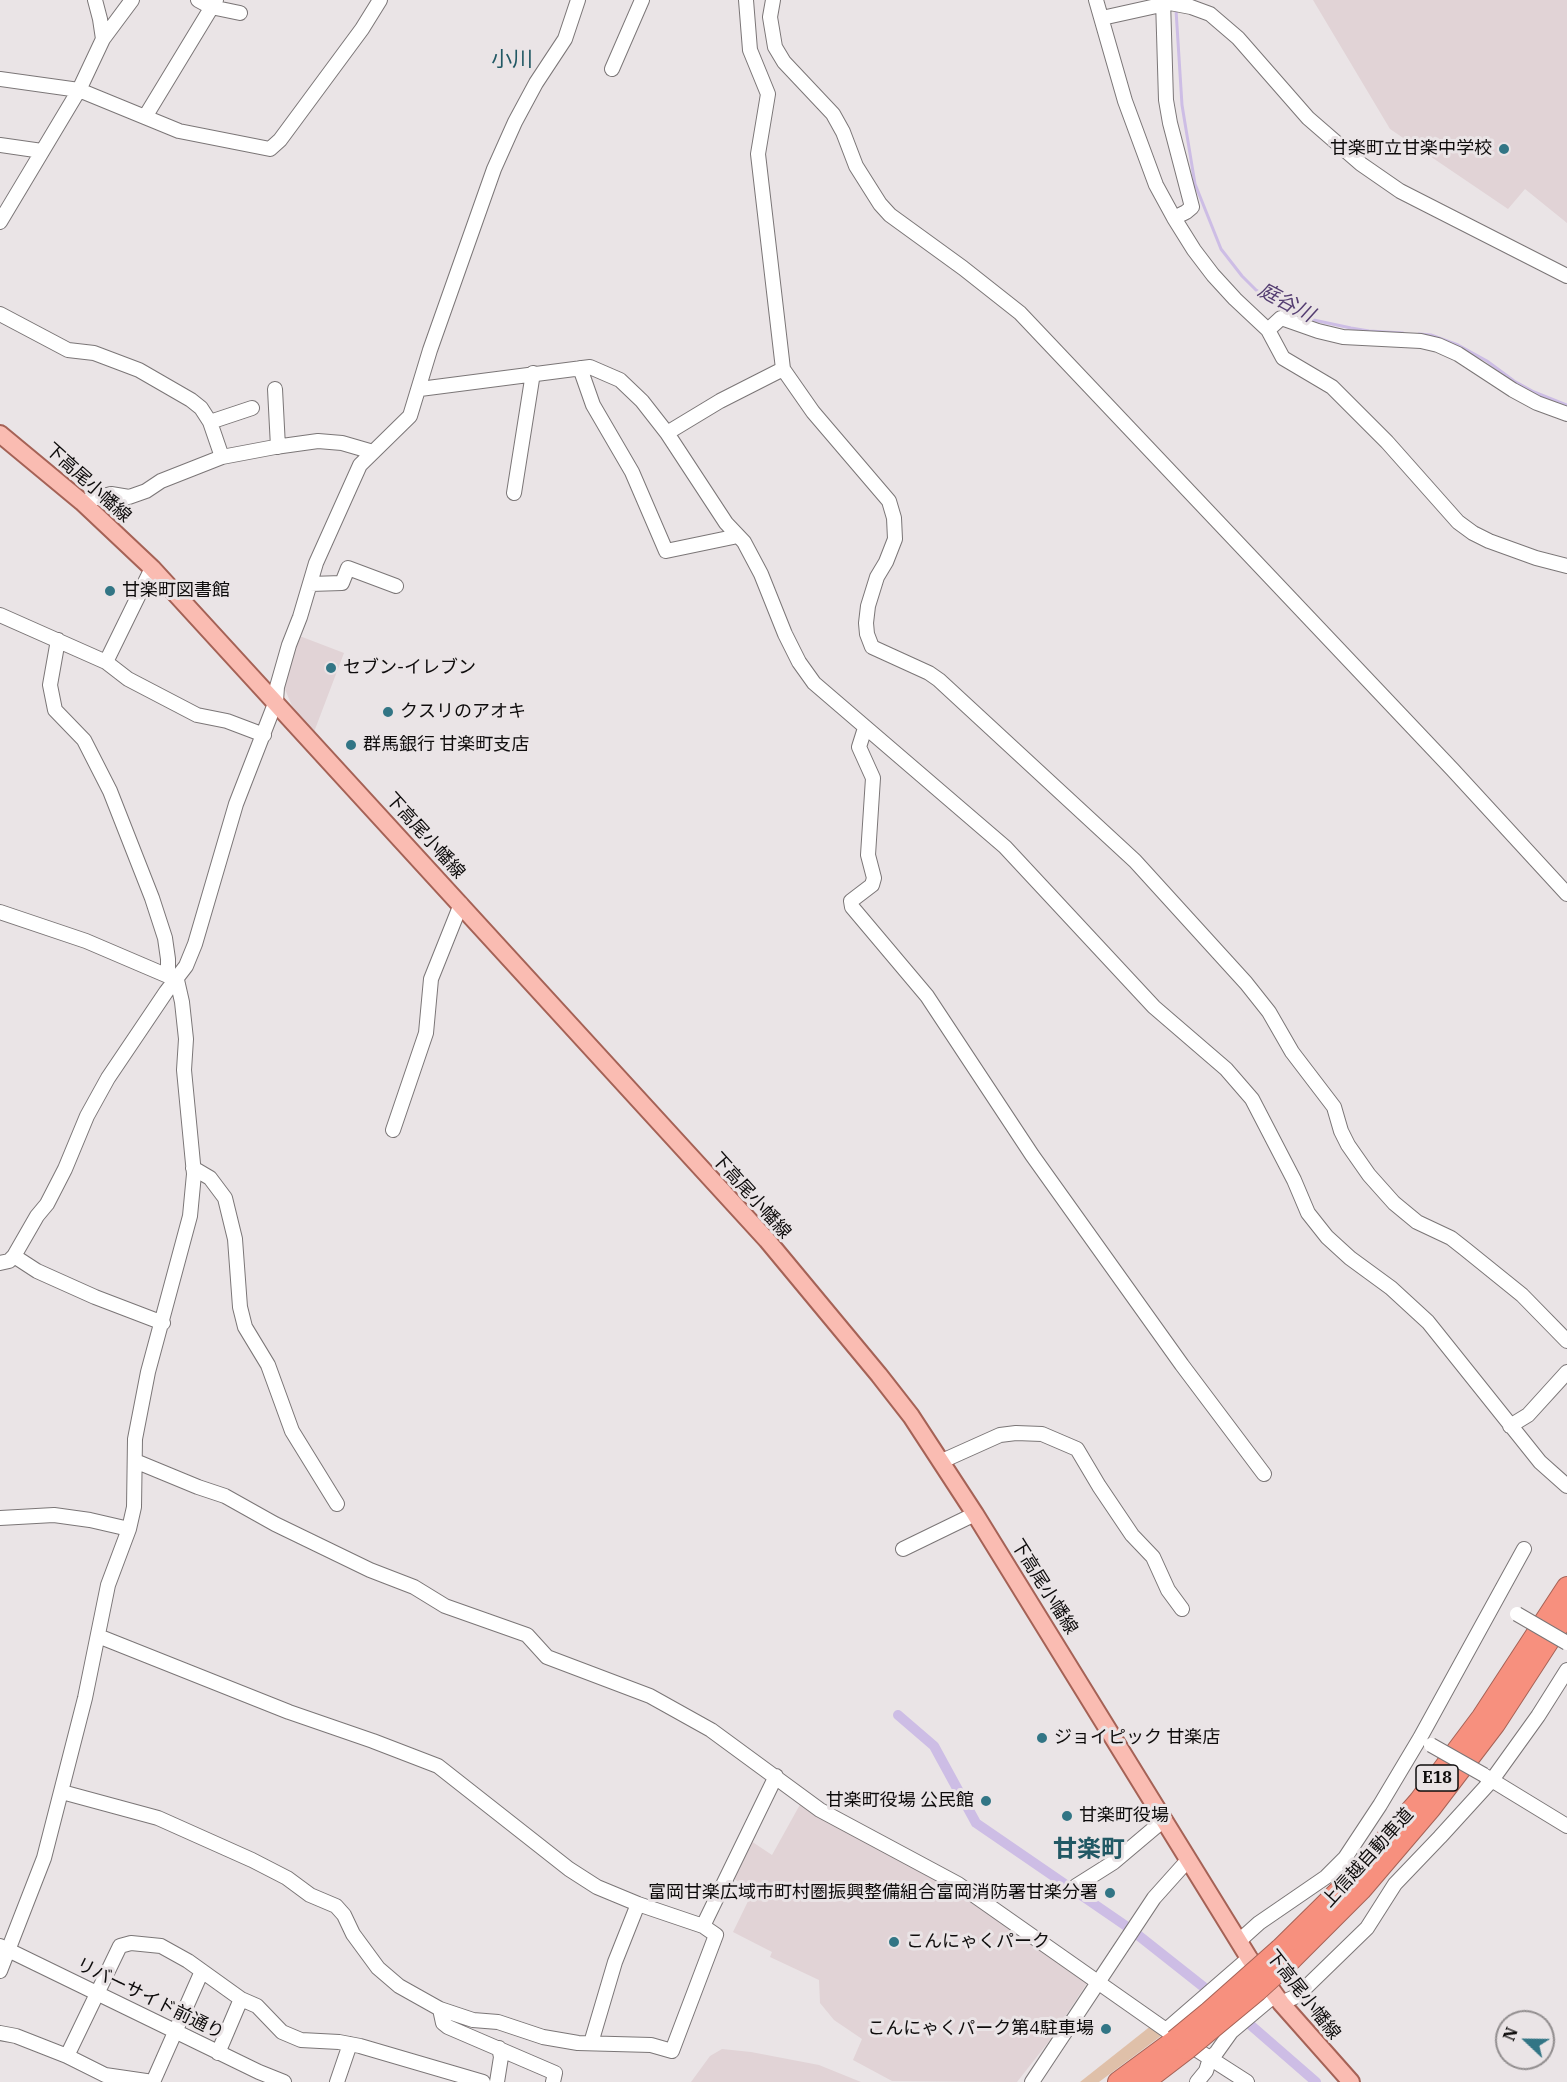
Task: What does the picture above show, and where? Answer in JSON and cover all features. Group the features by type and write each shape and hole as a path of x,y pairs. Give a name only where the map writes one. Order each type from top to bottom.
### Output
{"highway":[{"name":"上信越自動車道","path":"1286,1954 1419,1801 1482,1718 1567,1587"},
{"name":"上信越自動車道","path":"1118,2082 1286,1954 1361,1890 1431,1808 1495,1724 1567,1613"},
{"name":"上信越自動車道","path":"1144,2082 1176,2040"}],"main road":[{"name":"下高尾小幡線","path":"0,434 82,502 152,568 767,1240 911,1416 942,1461 1249,1958 1278,1999 1351,2082"}],"street":[{"path":"95,0 103,39"},
{"path":"0,222 79,90 103,39 132,0"},
{"path":"198,0 214,3 240,13"},
{"path":"0,79 79,90 179,131 270,150 280,140 362,29 380,0"},
{"path":"0,1263 9,1261 14,1256 37,1216 47,1204 65,1169 87,1116 108,1078 166,992 172,978 186,966 195,944 236,804 276,701 277,687 289,645 316,563 360,465 410,417 430,350 494,169 526,102 565,39 578,0"},
{"path":"612,69 642,0"},
{"path":"746,0 750,50 768,94 758,154 783,369 813,412 889,501 894,518 895,539 868,606 867,634 872,647 929,673 939,680 1135,861 1246,983 1269,1012 1292,1052 1334,1107 1348,1145 1369,1175 1394,1203 1417,1222 1451,1238 1466,1249 1522,1295 1567,1341"},
{"path":"773,0 770,17 775,47 784,62 833,114 843,132 856,166 880,204 1020,313 1452,769 1567,894"},
{"path":"1096,0 1132,121 1156,185 1194,250 1235,299 1268,330 1283,358 1332,387 1395,451 1458,522 1473,533 1536,558 1567,566"},
{"path":"145,117 214,3"},
{"path":"1102,18 1170,3 1210,14 1229,28 1308,118 1361,164 1400,191 1567,276"},
{"path":"1170,3 1167,109 1191,203 1190,209 1174,218"},
{"path":"0,145 42,150"},
{"path":"0,314 68,350 94,353 139,369 191,400 201,408 210,422 222,457"},
{"path":"1268,330 1281,318 1343,337 1421,341 1438,345 1458,354 1537,403 1567,414"},
{"path":"420,388 590,367 604,371 620,380 642,401 667,433 726,523 744,542 761,574 799,662 814,683 1005,847 1154,1006 1226,1069 1252,1099 1294,1180 1308,1213 1327,1237 1350,1258 1391,1288 1428,1322 1540,1462 1567,1486"},
{"path":"580,368 593,405 632,472 666,551 738,536"},
{"path":"667,433 720,401 783,369"},
{"path":"514,493 533,373"},
{"path":"275,389 278,447"},
{"path":"210,422 252,408"},
{"path":"82,502 111,494 129,497 146,491 161,481 222,457 278,447 318,441 342,443 373,452"},
{"path":"106,662 152,568"},
{"path":"310,584 342,583 348,568 396,586"},
{"path":"0,615 106,662 128,679 197,715 227,721 264,735"},
{"path":"0,1971 4,1948 44,1858 62,1792 108,1585 129,1529 134,1507 135,1439 148,1372 190,1216 193,1168 184,1070 186,1039 182,1002 172,978 165,938 152,898 110,791 84,740 55,710 50,686 58,640"},
{"path":"865,728 859,747 873,778 868,855 874,878 872,885 851,901 852,907 927,996 1032,1155 1182,1365 1264,1474"},
{"path":"393,1130 426,1033 431,979 461,904"},
{"path":"0,912 86,941 172,978"},
{"path":"193,1168 210,1178 225,1198 235,1239 240,1306 245,1327 268,1365 292,1431 337,1504"},
{"path":"14,1256 37,1271 95,1298 163,1323"},
{"path":"1510,1426 1528,1415 1567,1372"},
{"path":"942,1461 1000,1435 1016,1433 1042,1434 1077,1449 1132,1535 1153,1557 1168,1590 1182,1609"},
{"path":"135,1461 225,1496 275,1524 370,1570 414,1587 445,1606 527,1635 547,1657 650,1696 711,1730 820,1810 958,1884 1099,1982 1176,2040 1210,2058 1247,2082"},
{"path":"903,1549 975,1514"},
{"path":"0,1518 54,1515 129,1529"},
{"path":"1239,1941 1259,1923 1326,1877 1345,1858 1425,1742 1524,1549"},
{"path":"1495,1604 1567,1643"},
{"path":"62,1792 158,1818 252,1860 287,1878 310,1895 336,1906 378,1968 399,1986 440,2009 473,2020 498,2022 543,2037 578,2043 651,2045 672,2051 716,1935 702,1926 597,1887 569,1869 438,1766 289,1712 98,1636"},
{"path":"1197,2082 1206,2071 1210,2058 1230,2032 1278,1999 1298,1996 1367,1929 1395,1884 1440,1838 1538,1716 1567,1670"},
{"path":"1425,1742 1488,1777 1567,1826"},
{"path":"702,1926 776,1776"},
{"path":"1076,1886 1114,1862 1165,1820"},
{"path":"1032,2082 1154,1898 1188,1860"},
{"path":"591,2043 615,1962 638,1904"},
{"path":"67,2056 120,1946 131,1943 161,1947 188,1961 241,1999 257,2006 282,2032 301,2040 350,2044 483,2082"},
{"name":"リバーサイド前通り","path":"4,1948 218,2053 285,2082"},
{"path":"1176,2040 1249,1958"},
{"path":"0,2033 16,2036 105,2074 153,2082 202,1971"},
{"path":"218,2053 241,1999"},
{"path":"440,2009 443,2023 448,2028 555,2073 553,2082"},
{"path":"337,2082 350,2044"},
{"path":"497,2082 501,2057 499,2048"}],"shaded area":[{"path":"1313,0 1567,0 1567,223 1525,189 1508,209 1390,129"},
{"path":"297,635 344,653 314,732 292,706 284,687"},
{"name":"こんにゃくパーク","path":"802,1801 952,1884 1087,1983 1050,2040 1017,2082 892,2081 853,2060 862,2039 834,2020 820,2003 819,1980 770,1957 772,1952 733,1932 753,1891 731,1877 748,1839 772,1855"},
{"path":"1152,2025 1161,2036 1099,2082 1080,2082"},
{"path":"722,2049 819,2065 861,2082 691,2082 710,2056"}],"waterway":[{"name":"庭谷川","path":"1176,10 1182,105 1195,184 1221,249 1256,290 1309,319 1369,331 1403,333"},
{"name":"庭谷川","path":"1419,334 1431,335 1458,345 1487,361 1514,381 1567,405"},
{"path":"898,1715 934,1746 976,1823 1129,1928 1215,1996"},
{"path":"1239,2015 1316,2082"}],"place":[{"name":"甘楽町立甘楽中学校","path":"1504,149"},
{"name":"甘楽町図書館","path":"110,591"},
{"name":"セブン-イレブン","path":"331,668"},
{"name":"クスリのアオキ","path":"388,712"},
{"name":"群馬銀行 甘楽町支店","path":"351,745"},
{"name":"ジョイピック 甘楽店","path":"1042,1738"},
{"name":"甘楽町役場 公民館","path":"986,1801"},
{"name":"甘楽町役場","path":"1067,1816"},
{"name":"富岡甘楽広域市町村圏振興整備組合富岡消防署甘楽分署","path":"1110,1893"},
{"name":"こんにゃくパーク","path":"894,1942"},
{"name":"こんにゃくパーク第4駐車場","path":"1106,2029"}],"district":[{"name":"小川","path":"512,60"},
{"name":"甘楽町","path":"1089,1850"}]}
